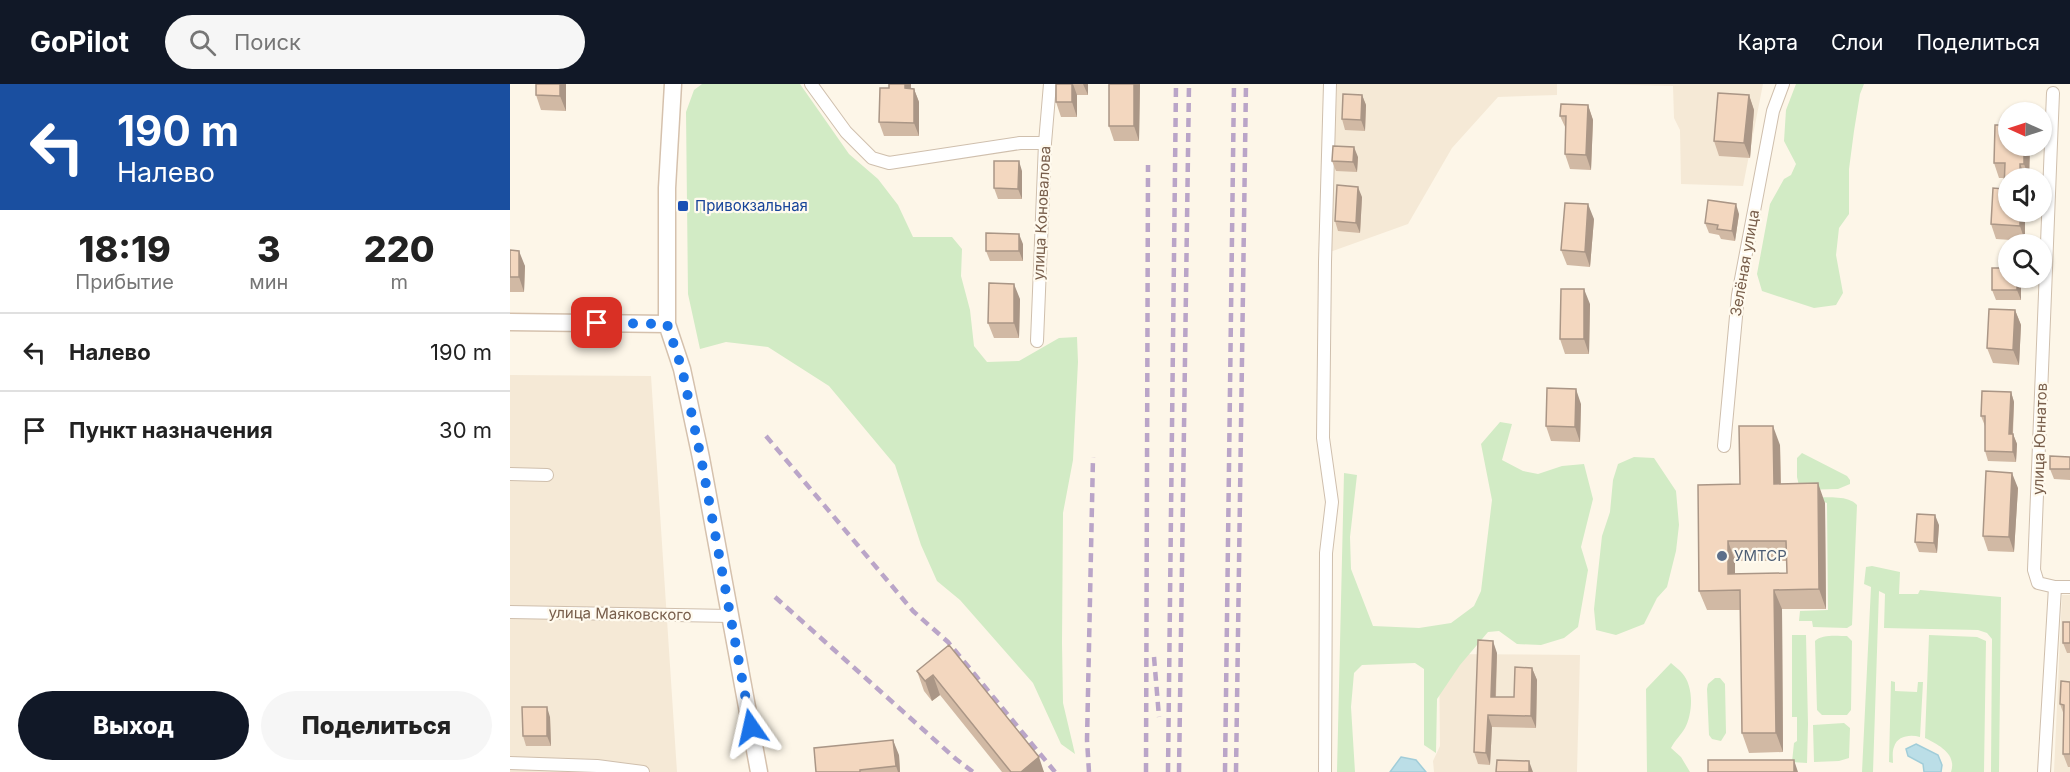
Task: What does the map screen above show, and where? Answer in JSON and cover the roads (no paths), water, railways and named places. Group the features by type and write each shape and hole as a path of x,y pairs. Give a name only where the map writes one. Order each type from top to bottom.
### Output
{"street":[{"path":"673,84 667,188 667,324 682,369 701,458 759,772"},
{"path":"811,84 846,132 865,152 872,158 889,163 1020,143 1045,143"},
{"name":"улица Коновалова","path":"1037,341 1045,143 1050,84"},
{"path":"1325,772 1326,553 1332,502 1323,438 1330,84"},
{"name":"Зелёная улица","path":"1724,446 1738,295 1773,111 1783,84"},
{"name":"улица Юннатов","path":"2053,93 2034,570 2038,583 2055,587"},
{"path":"510,322 667,324"},
{"path":"510,474 548,475"},
{"path":"2044,772 2055,587 2070,587"},
{"name":"улица Маяковского","path":"510,612 730,616"},
{"path":"510,763 597,766 643,772"}],"water":[{"path":"1916,744 1938,755 1942,765 1941,772 1924,772 1923,764 1908,756 1906,749"},
{"path":"1401,757 1416,760 1426,772 1390,772"}],"railway":[{"path":"1168,772 1176,84"},
{"path":"1179,772 1189,84"},
{"path":"1225,772 1234,84"},
{"path":"1236,772 1246,84"},
{"path":"1146,772 1148,165"},
{"path":"766,436 913,611 948,642 1055,772"},
{"path":"1089,772 1087,740 1093,457"},
{"path":"775,597 973,772"},
{"path":"1154,657 1159,717"}],"place":[{"name":"Привокзальная","path":"683,206"},
{"name":"УМТСР","path":"1722,556"}]}
